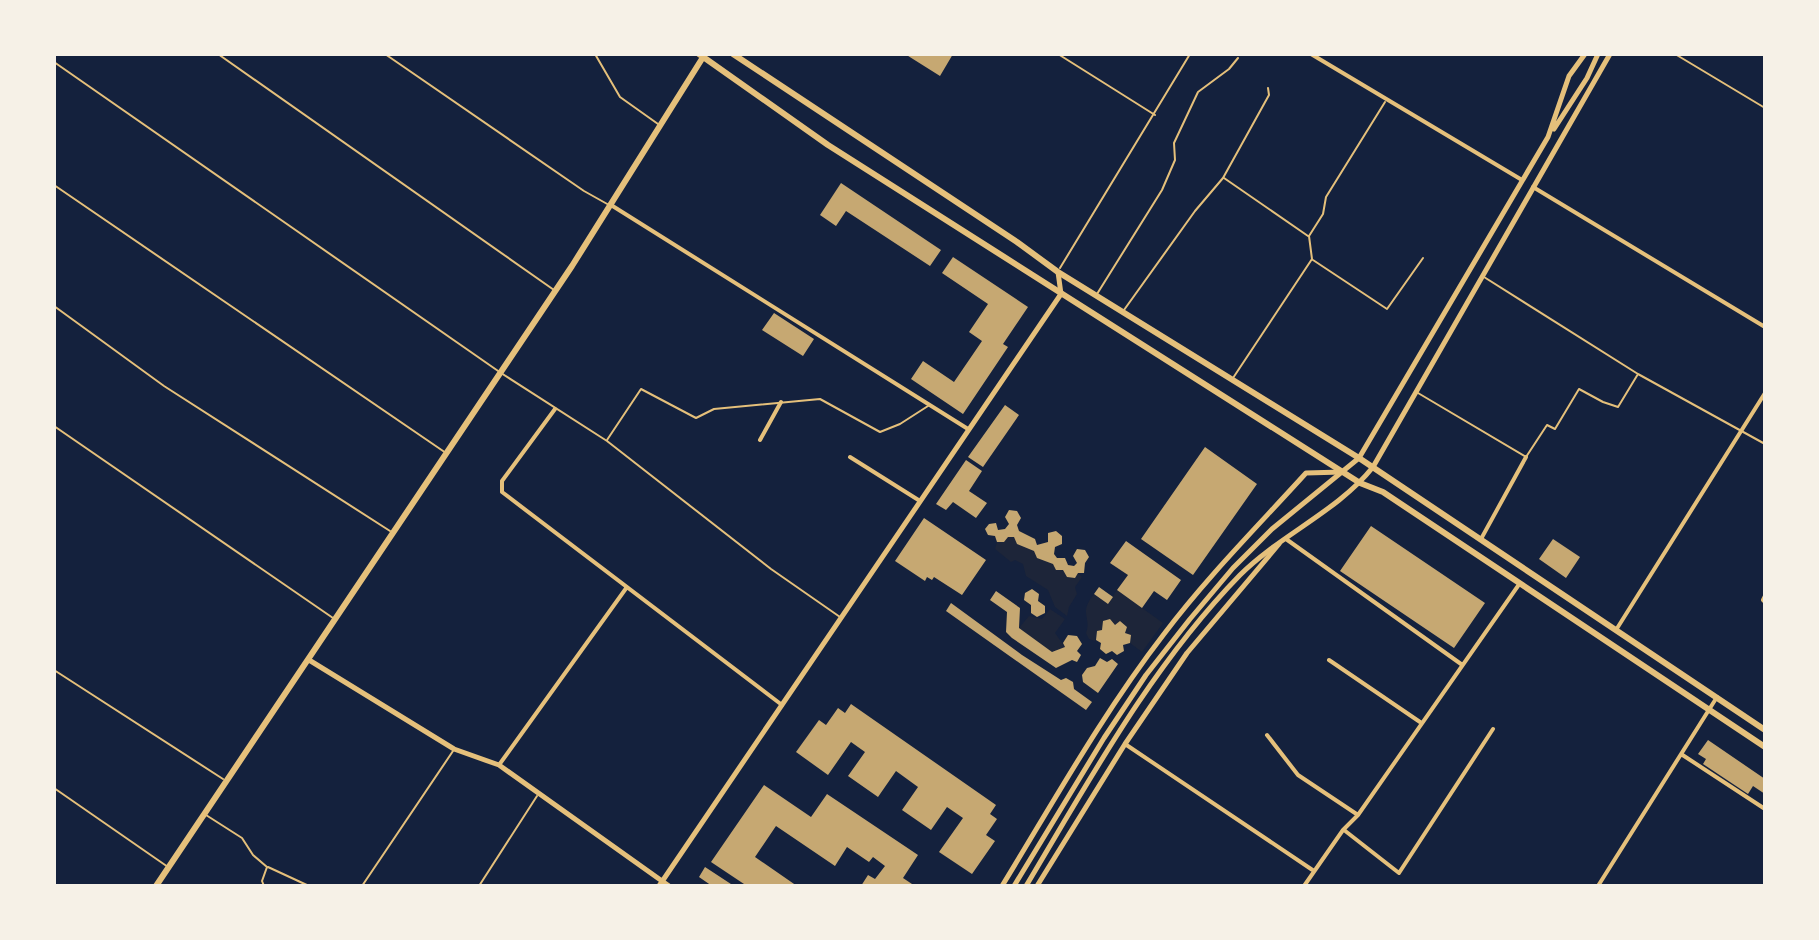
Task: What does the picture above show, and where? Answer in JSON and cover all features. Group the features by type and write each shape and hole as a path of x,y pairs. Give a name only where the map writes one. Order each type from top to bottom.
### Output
{"main road":[{"path":"733,54 1058,272 1373,467 1765,730"},
{"path":"1548,137 1569,76 1585,54"},
{"path":"1014,886 1104,738 1164,651 1210,593 1272,529 1359,458 1522,180 1587,78 1598,54"},
{"path":"1026,886 1112,743 1154,680 1226,591 1284,537 1360,483 1373,467 1610,54"},
{"path":"156,886 501,373 611,205 703,55 828,145 1360,483 1383,492 1765,747"},
{"path":"1548,137 1558,144"},
{"path":"1522,180 1533,187"},
{"path":"1504,211 1516,218"},
{"path":"660,884 1061,294 1058,272"},
{"path":"1002,886 1095,733 1163,635 1196,594 1306,473 1343,472"},
{"path":"1037,886 1125,744 1187,653 1284,537"},
{"path":"309,660 454,749 499,765 540,792 660,884 669,886"}],"street":[{"path":"1311,54 1522,180"},
{"path":"1533,187 1765,327"},
{"path":"611,205 968,429"},
{"path":"1616,630 1765,393"},
{"path":"760,440 781,402"},
{"path":"555,409 502,481 502,492 782,705"},
{"path":"850,457 920,501"},
{"path":"1481,539 1526,457"},
{"path":"1284,537 1462,664"},
{"path":"1304,886 1343,830 1358,815 1520,583"},
{"path":"499,765 627,587"},
{"path":"1329,660 1421,722"},
{"path":"1598,886 1717,697"},
{"path":"1343,830 1399,873 1493,729"},
{"path":"1267,735 1298,775 1358,815"},
{"path":"1125,744 1314,871"},
{"path":"1681,754 1765,809"}],"lane":[{"path":"218,54 555,290"},
{"path":"385,54 584,191 611,205"},
{"path":"595,54 620,97 659,125"},
{"path":"1058,54 1155,116"},
{"path":"1058,272 1190,54"},
{"path":"1675,54 1765,108"},
{"path":"1096,295 1162,190 1175,160 1174,143 1198,92 1229,69 1238,58"},
{"path":"54,62 501,373 607,441 771,569 842,619"},
{"path":"1123,311 1195,211 1223,178 1269,95 1268,88"},
{"path":"1232,379 1312,259 1309,236 1323,214 1326,197 1386,99"},
{"path":"1223,178 1309,236"},
{"path":"54,185 447,455"},
{"path":"1312,259 1387,309 1423,258"},
{"path":"1483,277 1638,374 1765,444"},
{"path":"54,306 164,386 394,534"},
{"path":"1417,392 1526,457 1547,425 1555,429 1579,389 1618,407 1638,374"},
{"path":"607,441 641,389 696,418 714,409 820,399 880,432 900,424 930,405"},
{"path":"54,426 336,620"},
{"path":"54,670 227,782"},
{"path":"362,886 454,749"},
{"path":"54,788 169,868"},
{"path":"479,886 540,792"},
{"path":"205,814 242,838 253,855 267,867 309,886"},
{"path":"264,886 262,881 267,867"}],"shaded area":[{"path":"1008,537 1014,537 1017,544 1034,551 1037,558 1053,564 1057,570 1063,570 1067,577 1075,578 1078,573 1082,577 1075,587 1077,594 1067,616 1055,607 1048,590 1026,576 1023,564 1015,560 1011,562 995,549 997,542 1004,542"},
{"path":"1117,590 1163,623 1142,652 1130,643 1131,635 1125,633 1127,627 1120,621 1115,625 1110,619 1102,630 1097,631 1095,641 1089,639 1086,633 1087,606 1094,594 1108,604"},
{"path":"1050,609 1065,619 1055,633 1065,647 1052,652 1019,628 1029,616 1042,619"}],"building":[{"path":"905,54 953,54 940,76"},
{"path":"841,183 941,250 930,266 846,211 836,226 820,215"},
{"path":"953,257 1028,307 1003,344 1008,347 963,414 911,379 923,361 954,382 982,341 969,332 988,304 942,273"},
{"path":"774,313 814,339 803,356 762,330"},
{"path":"1005,405 1019,415 983,467 968,457"},
{"path":"1205,447 1257,484 1193,575 1141,539"},
{"path":"966,460 982,471 969,491 987,503 976,518 953,502 946,510 936,504"},
{"path":"1009,510 1017,511 1021,518 1017,525 1019,531 1035,539 1037,545 1048,542 1048,533 1056,531 1062,536 1062,544 1055,547 1054,554 1057,558 1065,558 1068,565 1077,563 1073,556 1077,549 1085,550 1089,557 1084,573 1078,573 1075,578 1067,577 1063,570 1056,570 1053,564 1037,558 1034,551 1017,544 1014,537 997,542 995,536 988,535 985,529 989,524 996,523 998,530 1005,529 1009,524 1005,517"},
{"path":"924,518 986,560 962,595 934,577 932,580 927,577 925,581 895,561"},
{"path":"1371,526 1485,603 1454,648 1340,571"},
{"path":"1553,539 1580,557 1566,578 1539,559"},
{"path":"1126,541 1181,580 1167,600 1154,591 1142,608 1117,590 1128,575 1110,563"},
{"path":"1099,587 1113,597 1108,604 1094,594"},
{"path":"1032,589 1039,594 1038,601 1045,606 1045,613 1037,617 1031,613 1031,605 1024,600 1025,593"},
{"path":"996,591 1020,608 1019,628 1052,652 1065,647 1063,643 1068,635 1077,636 1082,644 1077,651 1081,655 1077,662 1072,660 1056,668 1012,638 1006,632 1007,612 990,600"},
{"path":"951,603 1022,655 1061,680 1066,678 1073,682 1074,689 1092,702 1086,710 946,611"},
{"path":"1110,619 1115,625 1120,621 1127,627 1125,633 1131,635 1130,643 1123,645 1124,651 1117,655 1112,651 1106,654 1096,640 1103,621"},
{"path":"1100,658 1107,662 1112,659 1118,664 1098,693 1083,682 1082,675"},
{"path":"851,704 996,805 990,814 997,819 986,835 995,841 972,874 939,852 963,818 947,807 931,830 902,810 918,787 896,771 878,797 848,776 865,752 851,742 828,775 796,752 819,720 826,725 838,708 845,713"},
{"path":"1708,740 1765,779 1765,794 1753,786 1748,794 1703,764 1706,759 1698,754"},
{"path":"764,785 811,817 827,794 918,855 903,878 915,886 861,886 868,875 875,879 885,866 873,857 869,862 847,847 835,866 776,826 755,857 797,886 747,886 711,862"},
{"path":"705,867 734,886 712,886 699,877"}]}
